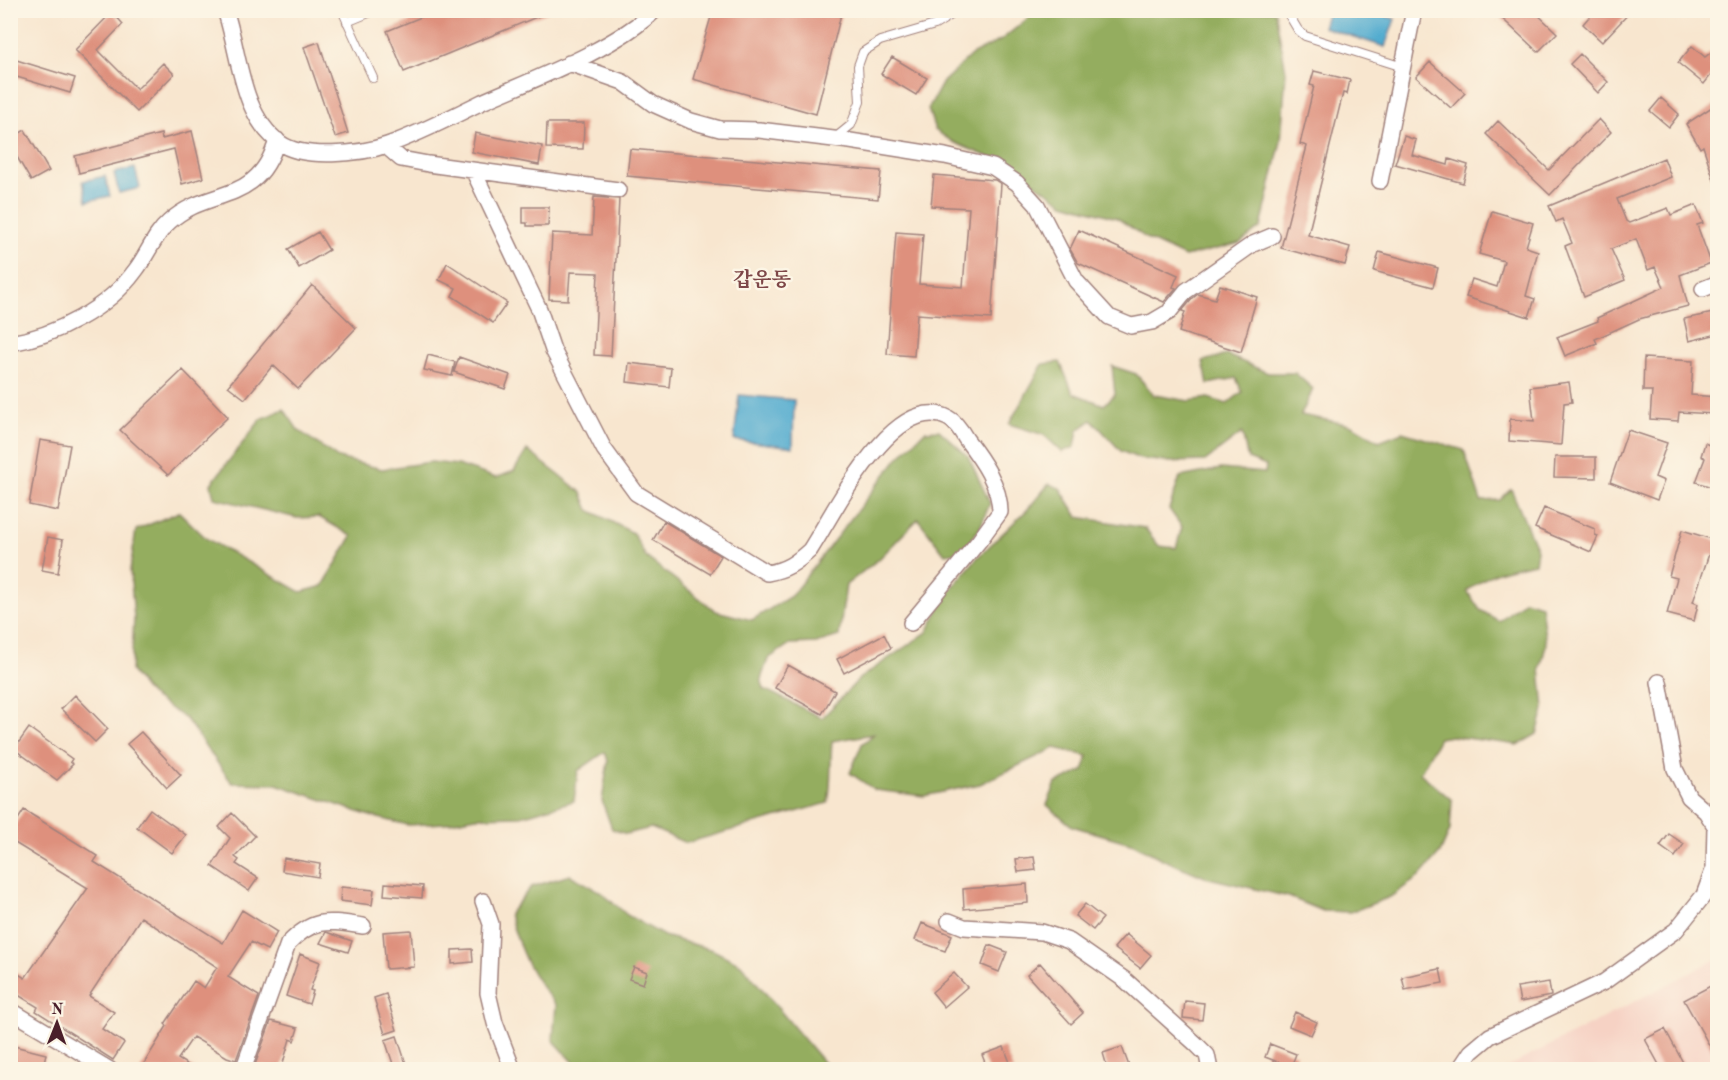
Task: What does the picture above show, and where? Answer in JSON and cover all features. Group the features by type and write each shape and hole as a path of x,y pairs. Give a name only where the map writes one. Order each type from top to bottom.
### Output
{"street":[{"path":"225,10 249,100 265,127 277,140 304,153 344,153 386,146 569,63 641,24 655,10"},
{"path":"1380,181 1414,10"},
{"path":"569,63 623,82 653,104 691,121 720,129 759,130 834,139 945,156 993,167 1017,183 1037,204 1076,281 1109,317 1131,326 1152,322 1169,312 1186,291 1253,244 1272,236"},
{"path":"10,343 61,327 86,314 117,292 135,271 168,223 182,212 232,193 254,179 267,167 277,140"},
{"path":"386,146 401,159 618,190"},
{"path":"473,170 539,309 553,350 604,449 636,493 767,573 782,570 796,563 810,550 878,445 904,422 929,415 948,418 959,429 996,489 1000,512 911,623"},
{"path":"1458,1070 1471,1052 1490,1036 1604,982 1676,930 1704,895 1714,868 1715,826 1706,812 1689,797 1675,769 1659,682"},
{"path":"483,901 491,924 488,993 495,1023 513,1070"},
{"path":"243,1070 288,944 302,929 322,921 363,926"},
{"path":"949,921 964,927 1042,932 1069,941 1125,980 1195,1042 1207,1055 1210,1070"},
{"path":"10,1010 110,1070"}],"lane":[{"path":"342,10 373,78"},
{"path":"347,22 375,10"},
{"path":"834,139 851,125 861,102 858,66 863,52 880,41 935,25 959,10"},
{"path":"1286,10 1298,30 1305,36 1403,67"}],"shaded area":[{"path":"1717,959 1717,1069 1504,1069"}],"green space":[{"path":"1037,11 1275,11 1286,71 1281,141 1261,227 1240,243 1185,257 1149,240 1117,218 1064,203 1010,166 953,142 935,130 928,109 943,82 971,55 1001,40"},
{"path":"1227,355 1268,373 1295,373 1313,389 1301,415 1352,425 1379,441 1402,432 1464,450 1481,501 1500,500 1511,489 1537,550 1535,563 1498,572 1483,579 1467,591 1480,610 1499,621 1525,600 1541,605 1546,645 1540,669 1544,709 1537,734 1518,745 1451,736 1439,738 1420,773 1452,800 1450,830 1440,853 1419,877 1390,897 1351,912 1323,911 1289,897 1205,877 1162,859 1134,844 1072,826 1047,805 1056,783 1083,771 1088,756 1055,748 980,784 924,796 875,790 850,773 862,744 874,734 832,741 828,803 686,843 651,828 626,834 612,829 602,801 608,761 605,752 578,771 574,801 521,816 476,817 445,823 408,825 370,816 276,784 232,783 186,719 150,695 131,671 134,618 130,570 136,530 179,512 207,539 301,592 323,586 352,536 319,517 297,518 214,498 211,484 261,419 284,409 298,430 338,458 382,469 431,462 458,465 496,478 514,471 527,450 582,493 589,510 633,533 646,557 716,611 752,620 791,596 898,458 925,431 939,430 968,456 990,503 980,528 962,552 945,554 918,519 880,558 846,585 839,636 816,643 790,644 768,659 761,679 764,689 822,718 860,678 927,632 947,594 977,558 1027,510 1049,484 1060,488 1078,517 1145,528 1159,546 1176,548 1182,527 1169,509 1180,477 1221,469 1265,473 1266,466 1248,459 1242,433 1205,461 1171,462 1140,459 1121,451 1092,420 1078,430 1075,447 1062,452 1044,435 1009,424 1043,364 1060,362 1073,393 1104,405 1115,394 1112,366 1136,374 1154,395 1189,401 1208,398 1227,404 1242,392 1236,378 1208,384 1203,361"},
{"path":"570,875 601,892 627,915 664,936 713,950 741,964 829,1069 580,1069 553,1040 556,1005 527,962 509,914 531,887"}],"water":[{"path":"1328,11 1370,11 1395,19 1385,47 1323,27"},
{"path":"135,168 140,188 119,193 114,173"},
{"path":"105,176 110,196 87,201 83,181"},
{"path":"739,395 794,400 793,447 734,440"}],"building":[{"path":"438,10 551,11 404,72 387,31"},
{"path":"713,10 842,10 816,114 693,79"},
{"path":"1493,10 1533,10 1557,33 1538,52"},
{"path":"1595,10 1632,10 1602,42 1583,24"},
{"path":"112,12 123,24 98,50 137,89 163,63 174,74 137,112 75,50"},
{"path":"319,42 348,133 335,137 304,47"},
{"path":"1692,46 1705,57 1718,47 1718,66 1704,84 1678,63"},
{"path":"1580,54 1608,82 1598,93 1570,64"},
{"path":"892,57 927,78 916,95 881,74"},
{"path":"10,58 75,78 70,93 10,75"},
{"path":"1430,62 1465,93 1451,108 1416,77"},
{"path":"1314,71 1350,80 1347,94 1343,93 1308,235 1350,247 1345,265 1281,248 1307,146 1300,144 1314,86 1310,85"},
{"path":"1661,98 1679,114 1669,127 1650,111"},
{"path":"1718,103 1718,182 1715,183 1703,146 1700,148 1686,124"},
{"path":"1599,119 1611,132 1550,195 1486,134 1498,121 1549,170"},
{"path":"547,123 584,123 583,149 546,148"},
{"path":"25,130 49,171 31,181 10,145 10,139"},
{"path":"192,131 203,178 182,184 174,149 79,173 75,156 161,134 162,139"},
{"path":"475,133 542,146 539,165 472,152"},
{"path":"1404,136 1416,140 1412,155 1448,165 1449,159 1468,165 1463,183 1395,164"},
{"path":"630,149 881,171 878,199 627,176"},
{"path":"1664,158 1671,177 1617,199 1626,221 1629,223 1668,208 1671,215 1696,205 1703,223 1697,225 1711,263 1680,275 1688,306 1639,319 1595,339 1597,343 1565,356 1557,337 1598,321 1597,318 1664,287 1655,267 1648,270 1636,239 1611,249 1625,280 1584,297 1565,246 1572,243 1562,219 1556,222 1549,206"},
{"path":"934,175 995,180 1001,184 991,319 917,314 914,356 887,354 896,232 923,234 919,284 963,287 969,208 931,206"},
{"path":"594,197 619,199 611,356 594,355 598,273 570,272 568,300 549,299 552,233 592,235"},
{"path":"523,207 549,207 548,226 527,226 527,223 523,223"},
{"path":"1492,211 1533,223 1526,247 1538,251 1526,296 1535,299 1529,317 1466,297 1472,279 1497,287 1504,261 1479,254"},
{"path":"1079,230 1178,275 1173,287 1176,288 1164,302 1078,263 1070,249"},
{"path":"318,232 329,250 299,268 288,249"},
{"path":"1379,252 1438,268 1433,287 1374,271"},
{"path":"447,263 507,303 493,323 452,296 456,288 439,280"},
{"path":"312,285 356,328 298,389 273,365 245,399 228,386"},
{"path":"1220,285 1257,297 1241,352 1179,332 1185,312 1182,311 1193,298 1198,294 1215,299"},
{"path":"1718,312 1718,334 1689,341 1684,319"},
{"path":"428,355 455,362 452,376 424,370"},
{"path":"459,357 510,375 505,389 454,372"},
{"path":"1644,358 1693,361 1691,395 1717,397 1715,414 1679,412 1678,421 1650,419 1652,391 1643,391"},
{"path":"629,363 671,368 669,387 627,382"},
{"path":"183,370 228,417 168,475 120,430"},
{"path":"1569,382 1572,402 1564,403 1561,445 1509,441 1510,419 1534,421 1530,387"},
{"path":"1718,427 1718,489 1696,482 1705,458 1701,456 1705,443 1709,445"},
{"path":"1628,430 1667,443 1655,477 1664,481 1657,500 1610,482"},
{"path":"40,440 70,445 58,511 29,505"},
{"path":"1555,457 1596,457 1596,478 1554,477"},
{"path":"1544,508 1595,529 1595,535 1598,536 1591,552 1535,528"},
{"path":"664,521 721,556 710,574 653,540"},
{"path":"1682,530 1718,541 1718,556 1709,554 1693,602 1698,604 1694,621 1667,614 1677,578 1669,576"},
{"path":"48,537 63,540 58,573 42,570"},
{"path":"884,634 891,648 844,673 837,659"},
{"path":"788,665 835,691 822,714 775,688"},
{"path":"75,695 108,729 95,742 61,709"},
{"path":"29,728 72,759 70,762 73,764 57,780 14,749"},
{"path":"141,732 181,775 167,788 127,744"},
{"path":"150,809 186,835 172,853 137,827"},
{"path":"24,810 98,856 94,862 223,943 242,910 277,932 267,950 251,942 228,977 259,996 236,1060 193,1037 178,1059 196,1070 140,1070 167,1026 165,1024 194,981 204,988 217,967 141,917 89,996 114,1012 102,1029 124,1043 113,1060 36,1011 38,1007 10,990 10,969 25,978 88,888 10,840 10,832"},
{"path":"232,813 255,836 235,857 239,860 236,864 258,878 249,891 212,866 230,838 219,827"},
{"path":"1669,834 1684,844 1675,857 1660,846"},
{"path":"1034,857 1036,870 1018,872 1016,859"},
{"path":"284,858 320,864 318,877 282,871"},
{"path":"385,883 423,886 422,898 384,895"},
{"path":"1027,884 1028,903 964,909 963,889"},
{"path":"341,887 374,890 372,905 340,901"},
{"path":"1085,904 1103,918 1093,930 1075,916"},
{"path":"922,923 952,935 945,951 915,940"},
{"path":"411,930 414,967 386,969 383,932"},
{"path":"326,932 352,941 348,952 320,943"},
{"path":"1126,934 1151,955 1140,968 1114,948"},
{"path":"989,945 1007,952 999,972 982,965"},
{"path":"472,949 473,962 452,964 452,950"},
{"path":"300,954 320,962 310,990 313,991 309,1004 286,996"},
{"path":"1040,963 1083,1013 1071,1024 1027,975"},
{"path":"634,967 647,972 643,984 629,979"},
{"path":"1440,969 1443,983 1405,990 1402,977"},
{"path":"954,973 967,987 944,1007 932,992"},
{"path":"1549,982 1551,996 1520,1002 1517,987"},
{"path":"1718,982 1718,1061 1684,1000"},
{"path":"386,994 397,1030 385,1034 374,998"},
{"path":"1185,1001 1204,1003 1202,1020 1183,1018"},
{"path":"1295,1012 1317,1022 1311,1035 1289,1026"},
{"path":"271,1021 298,1028 294,1041 290,1039 281,1070 255,1065"},
{"path":"1665,1029 1687,1070 1662,1070 1645,1039"},
{"path":"397,1036 408,1070 395,1070 385,1040"},
{"path":"1270,1044 1296,1054 1291,1067 1265,1057"},
{"path":"14,1046 46,1054 42,1070 10,1070"},
{"path":"1004,1047 1013,1070 988,1070 982,1055"},
{"path":"1122,1047 1129,1066 1108,1070 1103,1053"}],"district":[{"name":"갑운동","path":"762,281"}]}
